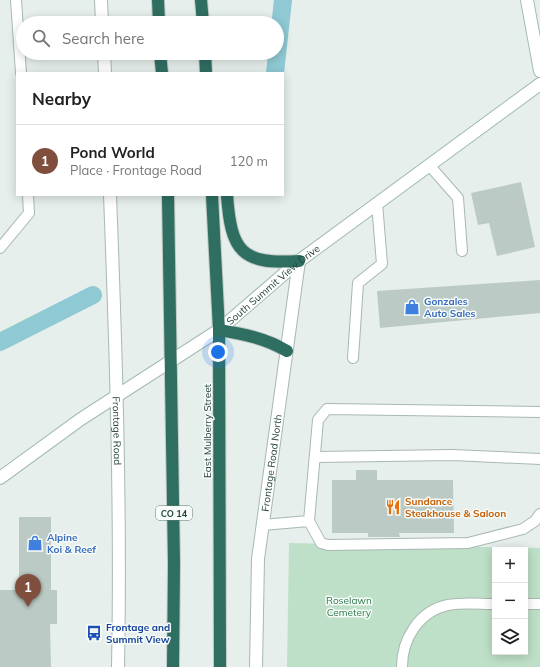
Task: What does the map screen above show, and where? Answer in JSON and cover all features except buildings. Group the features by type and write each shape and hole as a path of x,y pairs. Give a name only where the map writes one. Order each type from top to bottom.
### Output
{"highway":[{"path":"158,0 159,16"},
{"path":"201,0 202,16"},
{"path":"161,60 162,72"},
{"path":"205,60 206,72"},
{"name":"CO 14","path":"168,196 172,359 174,564 172,667"},
{"name":"East Mulberry Street","path":"212,196 219,330 220,667"},
{"path":"227,196 231,232 241,251 250,257 263,261 299,261"},
{"path":"219,330 256,337 273,343 287,351"}],"street":[{"path":"101,0 102,16"},
{"path":"527,0 540,72"},
{"path":"104,60 105,72"},
{"name":"South Summit View Drive","path":"0,478 81,419 118,397 172,359 219,330 299,261 377,203 538,89"},
{"name":"Frontage Road","path":"110,196 118,397 120,576 118,667"},
{"name":"Frontage Road North","path":"256,667 258,559 299,261"}],"lane":[{"path":"16,0 17,16"},
{"path":"20,60 21,72"},
{"path":"430,165 458,198 462,250"},
{"path":"0,248 29,213 28,196"},
{"path":"353,358 358,283 382,264 377,203"},
{"path":"540,412 327,409 318,420 316,457 309,521 320,543 328,545 468,542 523,529 535,521 540,514"},
{"path":"316,457 453,455 540,459"},
{"path":"262,525 309,521"},
{"path":"402,667 404,645 411,630 433,611 447,605 492,604"},
{"path":"528,604 540,604"}],"green space":[{"name":"Roselawn Cemetery","path":"289,543 492,547 492,655 528,655 528,548 540,548 540,667 287,667"}],"waterway":[{"path":"281,16 283,0"},
{"path":"275,72 276,60"},
{"path":"0,342 93,295"}],"place":[{"name":"Gonzales Auto Sales","path":"412,307"},
{"name":"Sundance Steakhouse & Saloon","path":"393,507"},
{"name":"Alpine Koi & Reef","path":"35,543"},
{"name":"Pond World","path":"28,607"},
{"name":"Frontage and Summit View","path":"94,633"}]}
